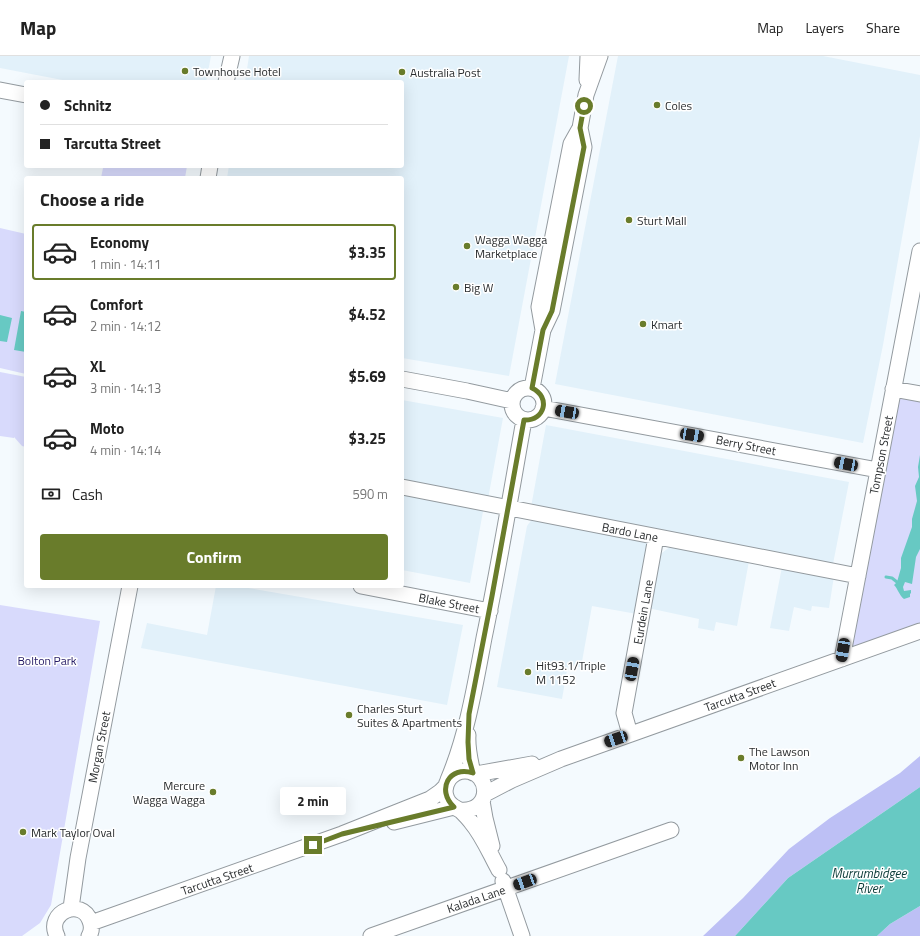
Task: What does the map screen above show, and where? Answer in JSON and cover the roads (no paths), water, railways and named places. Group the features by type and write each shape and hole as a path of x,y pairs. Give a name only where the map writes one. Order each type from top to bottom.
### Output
{"street":[{"path":"226,80 232,56"},
{"path":"532,388 543,330 552,311 584,147 580,128 586,95 588,56"},
{"path":"586,95 600,56"},
{"path":"0,90 24,95"},
{"name":"Tompson Street","path":"842,659 920,250"},
{"path":"404,379 512,401"},
{"path":"532,388 539,393 544,403 542,412 538,416 534,419 524,420 516,415 512,407 512,401 516,392 522,389 532,388"},
{"path":"893,389 920,394"},
{"name":"Berry Street","path":"543,408 878,470"},
{"path":"522,936 506,889 480,834 471,821 449,803 445,792 469,714 490,611 524,420"},
{"name":"Bardo Lane","path":"404,487 858,576"},
{"name":"Eurdein Lane","path":"630,734 624,712 656,537"},
{"name":"Morgan Street","path":"71,908 78,858 130,588"},
{"name":"Blake Street","path":"371,588 490,611"},
{"name":"Tarcutta Street","path":"484,797 512,780 560,759 920,631"},
{"path":"469,714 469,759 475,774"},
{"name":"Tarcutta Street","path":"475,774 560,759"},
{"path":"447,783 452,776 462,771 468,771 475,774 483,783 485,788 484,797 487,823 498,870"},
{"name":"Tarcutta Street","path":"90,929 342,834 430,799 440,792 447,783"},
{"path":"457,809 467,811 473,809 478,806 484,797"},
{"name":"Tarcutta Street","path":"342,834 457,809"},
{"name":"Kalada Lane","path":"371,936 671,830"},
{"path":"54,935 57,917 61,913 71,908 82,910 86,914 89,918 90,929"}],"water":[{"path":"21,311 24,312 24,352 14,350"},
{"path":"0,315 12,318 7,342 0,341"},
{"path":"920,455 920,549 916,557 912,584 905,582 903,587 904,591 911,590 910,597 904,599 894,585 897,582 901,568 901,558 912,527 912,519 917,501 915,486 919,477 918,467"},
{"name":"Murrumbidgee River","path":"920,787 920,906 890,924 877,936 735,936 788,878"}],"waterway":[{"path":"886,577 892,578 897,582"}],"place":[{"name":"Townhouse Hotel","path":"185,71"},
{"name":"Australia Post","path":"402,72"},
{"name":"Coles","path":"657,105"},
{"name":"Sturt Mall","path":"629,220"},
{"name":"Wagga Wagga Marketplace","path":"467,246"},
{"name":"Big W","path":"456,287"},
{"name":"Kmart","path":"643,324"},
{"name":"Hit93.1/Triple M 1152","path":"528,672"},
{"name":"Charles Sturt Suites & Apartments","path":"349,715"},
{"name":"The Lawson Motor Inn","path":"741,758"},
{"name":"Mercure Wagga Wagga","path":"213,792"},
{"name":"Mark Taylor Oval","path":"23,832"}],"park label":[{"name":"Bolton Park","path":"47,660"}]}
